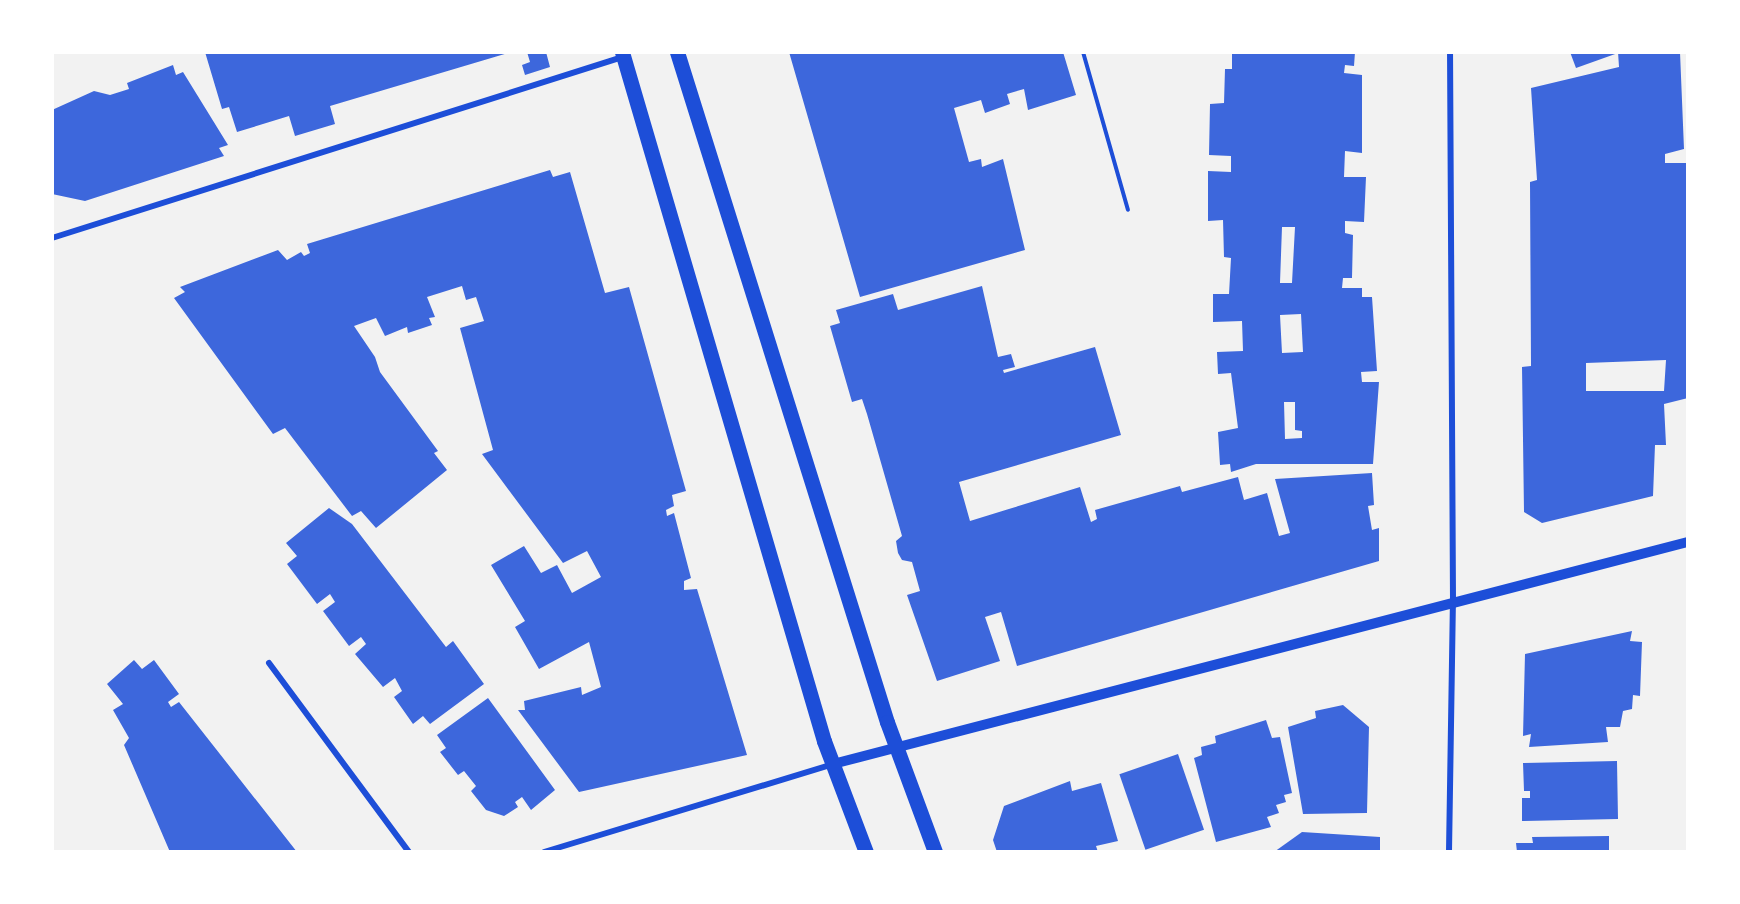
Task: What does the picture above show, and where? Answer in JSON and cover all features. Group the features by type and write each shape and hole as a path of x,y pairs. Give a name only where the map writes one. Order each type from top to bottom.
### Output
{"main road":[{"path":"677,52 895,746 935,852"},
{"path":"623,55 833,764 866,852"}],"street":[{"path":"1449,852 1453,602 1450,52"},
{"path":"52,238 623,55"},
{"path":"544,852 895,746 1688,542"},
{"path":"269,663 409,852"}],"path":[{"path":"1083,52 1128,210"}],"building":[{"path":"205,52 508,53 330,106 335,124 295,136 289,116 237,132 229,107 222,109"},
{"path":"527,52 546,52 550,67 525,75 522,65 530,62"},
{"path":"789,52 1063,52 1076,95 1028,110 1024,89 1007,94 1010,104 985,113 981,100 954,108 969,162 981,159 982,167 1003,159 1025,250 860,297"},
{"path":"1232,52 1355,52 1354,66 1345,65 1344,73 1362,75 1362,153 1345,151 1344,177 1366,177 1364,222 1345,221 1345,233 1353,235 1352,278 1343,278 1342,288 1362,288 1362,297 1372,297 1377,371 1361,372 1362,382 1379,382 1373,464 1256,464 1231,472 1230,464 1220,465 1218,432 1238,428 1231,373 1218,374 1217,352 1243,351 1242,321 1213,322 1213,294 1229,294 1231,258 1224,257 1223,220 1208,221 1208,171 1231,172 1231,156 1209,155 1210,104 1224,103 1225,69 1232,69","holes":["1282,227 1295,227 1292,283 1280,283","1301,314 1303,352 1282,353 1280,315","1284,402 1295,402 1295,430 1302,431 1302,438 1285,439"]},
{"path":"1570,52 1618,52 1618,53 1576,68"},
{"path":"1618,52 1680,52 1684,149 1665,154 1665,163 1688,163 1688,398 1664,404 1666,445 1655,445 1653,496 1542,523 1524,512 1522,367 1531,366 1530,182 1537,180 1531,88 1619,67","holes":["1666,360 1664,391 1586,391 1586,363"]},
{"path":"173,65 176,75 183,72 228,145 219,148 224,156 85,201 52,194 52,110 94,91 110,95 129,89 127,83"},
{"path":"550,170 553,177 570,172 605,293 629,287 686,491 672,495 674,506 666,510 667,516 674,513 691,578 684,581 684,590 697,589 747,755 579,792 518,710 525,710 524,701 581,687 582,695 601,687 589,642 539,669 515,627 525,621 491,565 524,546 541,573 557,565 572,593 601,577 587,551 563,563 482,454 493,450 460,328 484,321 476,297 466,300 462,286 427,297 435,317 429,318 432,325 408,333 407,327 385,336 376,318 354,326 375,357 380,372 438,451 434,453 447,470 376,528 361,511 352,516 285,428 273,434 174,298 185,292 180,287 278,250 287,260 301,252 304,256 310,253 307,244"},
{"path":"982,286 998,357 1011,354 1015,367 1003,370 1004,373 1095,347 1121,435 959,482 970,521 1080,487 1091,522 1097,519 1095,510 1180,486 1182,492 1238,477 1244,500 1267,493 1279,536 1290,533 1275,479 1372,473 1374,505 1368,506 1372,530 1379,528 1379,561 1017,666 1001,612 985,617 1000,661 937,681 907,595 920,591 912,562 902,560 898,553 896,541 902,536 867,414 862,399 852,402 830,326 840,323 836,310 893,294 898,310"},
{"path":"329,508 352,524 446,647 453,641 484,684 430,724 423,716 413,724 394,697 402,691 395,678 383,687 355,654 366,644 361,637 349,646 323,611 335,602 330,594 317,604 287,564 297,556 286,543"},
{"path":"1632,631 1630,641 1642,642 1640,696 1633,695 1632,709 1623,711 1620,727 1606,727 1608,742 1529,747 1531,734 1523,736 1525,654"},
{"path":"134,660 142,669 154,660 179,694 168,702 171,707 179,702 297,852 170,852 124,745 129,738 113,710 123,704 107,684"},
{"path":"488,698 555,790 531,810 522,797 515,802 518,807 504,816 486,810 471,791 476,786 464,771 458,775 440,752 446,748 437,735"},
{"path":"1343,705 1369,727 1367,813 1303,814 1288,727 1316,718 1315,711"},
{"path":"1266,720 1272,738 1280,737 1292,793 1284,795 1286,802 1276,805 1279,813 1267,817 1271,827 1216,842 1194,758 1202,755 1201,747 1216,743 1215,736"},
{"path":"1178,754 1204,830 1145,850 1119,774"},
{"path":"1617,761 1618,819 1522,821 1522,798 1530,798 1530,791 1524,791 1523,763"},
{"path":"1070,781 1072,791 1101,783 1118,841 1096,846 1098,852 997,852 993,840 1004,806"},
{"path":"1302,832 1380,837 1380,852 1274,852"},
{"path":"1609,836 1609,852 1517,852 1516,843 1533,843 1532,837"}]}
